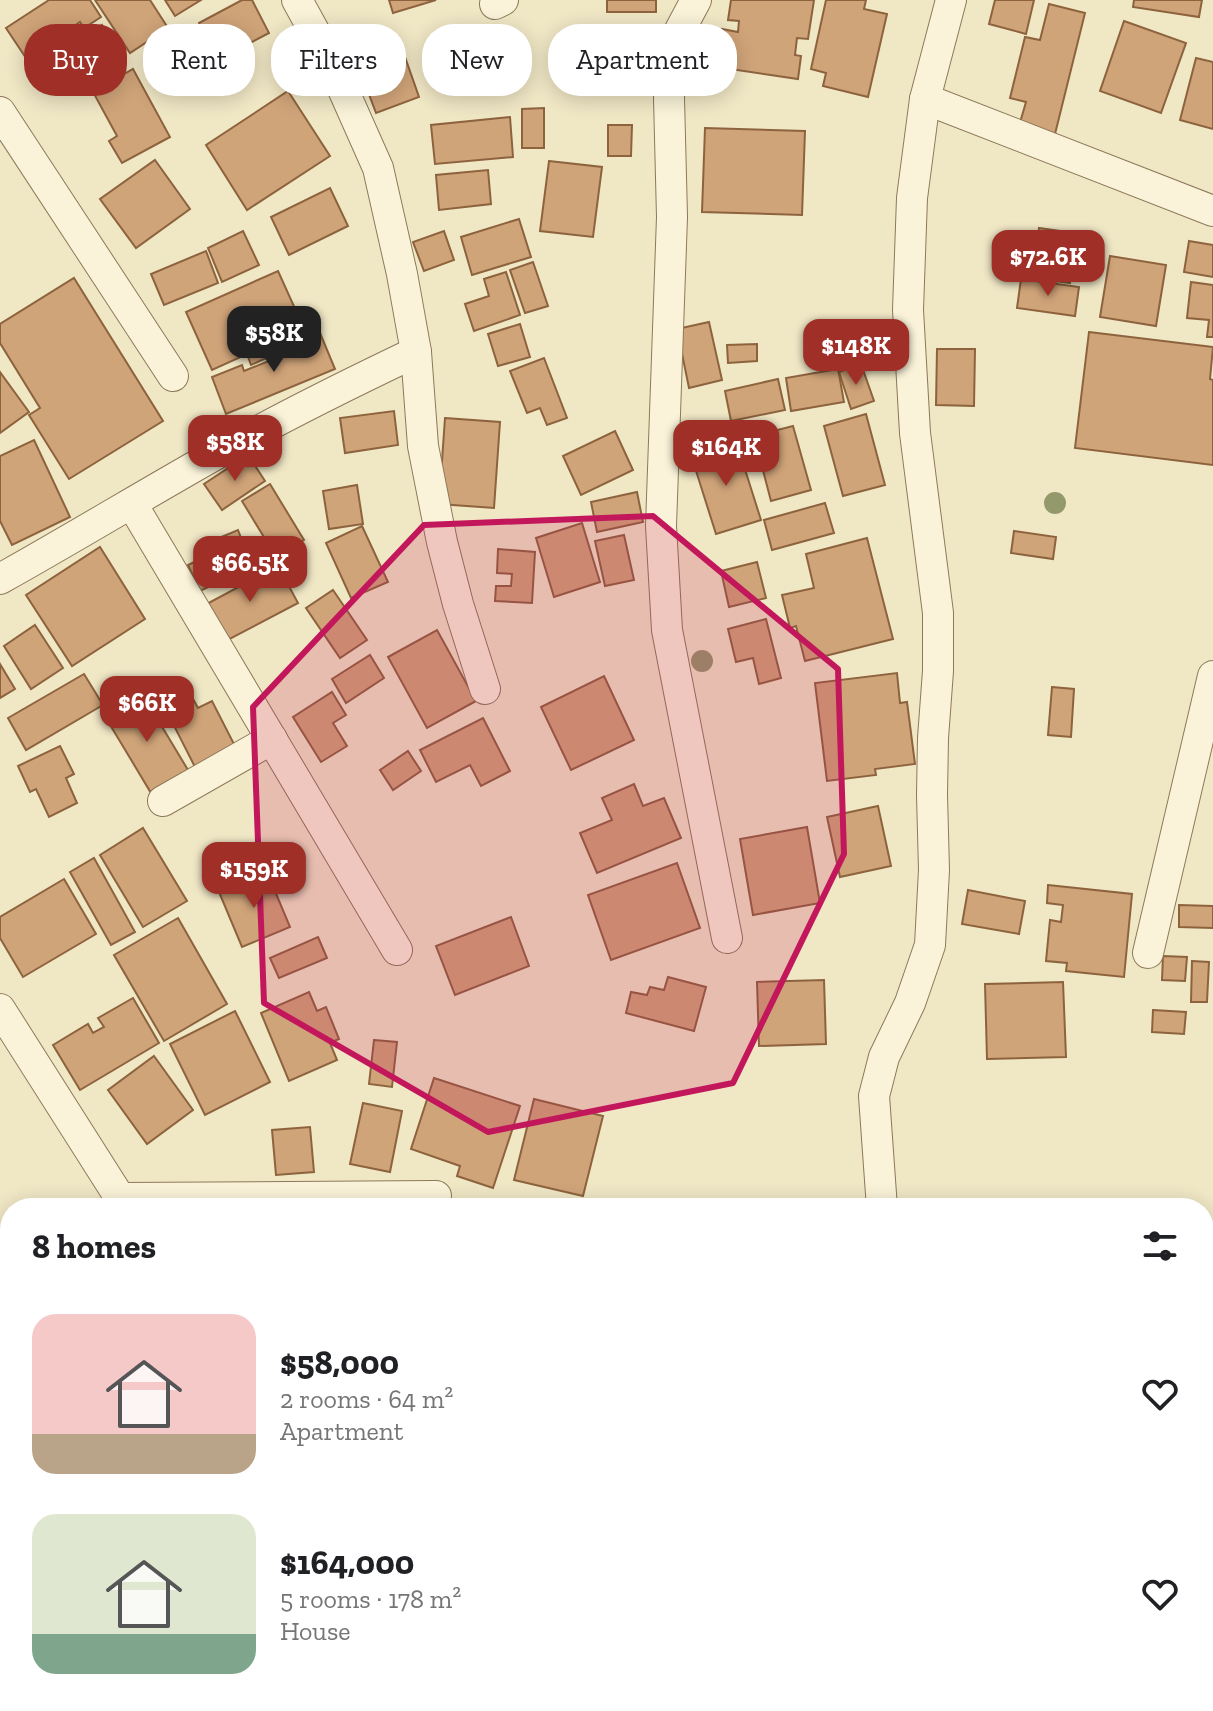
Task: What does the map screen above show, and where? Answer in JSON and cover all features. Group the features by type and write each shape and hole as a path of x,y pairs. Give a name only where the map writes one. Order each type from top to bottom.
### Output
{"street":[{"path":"297,0 330,60 378,168 416,352 423,446 442,542 485,689"},
{"path":"696,0 680,30 671,62 672,217 661,526 667,630 727,938"},
{"path":"881,1198 874,1096 884,1057 910,1003 930,945 938,613 915,433 908,310 912,198 925,99 951,0"},
{"path":"925,99 1213,211"},
{"path":"0,112 173,376"},
{"path":"0,579 229,447 416,352"},
{"path":"132,504 397,950"},
{"path":"1148,953 1213,676"},
{"path":"163,801 272,739"},
{"path":"0,1009 119,1198"},
{"path":"346,1198 436,1196"}],"highlighted area":[{"path":"653,516 838,669 844,854 733,1083 488,1132 264,1003 253,707 424,525"}],"building":[{"path":"49,0 90,0 101,17 90,24 24,24 24,55 6,28"},
{"path":"95,0 150,0 165,24 143,24 143,44 130,53 127,48 127,24 111,24"},
{"path":"165,0 201,0 175,16"},
{"path":"242,0 252,0 269,33 255,40 255,24 199,23"},
{"path":"389,0 436,0 393,13"},
{"path":"607,0 656,0 656,12 607,12"},
{"path":"731,0 814,0 808,39 797,38 795,55 801,56 798,79 737,70 739,21 728,20"},
{"path":"826,0 866,0 864,9 887,14 868,97 823,86 826,73 811,69"},
{"path":"995,0 1034,0 1026,34 989,24"},
{"path":"1134,0 1202,0 1199,17 1133,7"},
{"path":"1049,4 1085,13 1055,134 1019,126 1026,102 1010,98 1025,37 1040,40"},
{"path":"1124,21 1186,43 1161,113 1100,91"},
{"path":"1196,58 1213,62 1213,129 1180,120"},
{"path":"406,60 419,97 376,113 370,96 406,96"},
{"path":"133,69 143,87 143,96 148,96 170,137 122,163 109,141 117,136 95,96 127,96 127,72"},
{"path":"280,96 291,96 330,156 247,210 206,145"},
{"path":"544,108 544,148 522,148 522,109"},
{"path":"510,117 513,157 435,164 431,125"},
{"path":"608,125 632,125 631,156 608,156"},
{"path":"705,128 805,131 802,215 702,212"},
{"path":"155,160 190,209 136,248 100,199"},
{"path":"549,161 602,167 593,237 540,231"},
{"path":"488,170 491,204 439,210 436,175"},
{"path":"330,188 348,226 289,255 271,217"},
{"path":"519,219 531,257 472,275 461,237"},
{"path":"1039,228 1076,233 1070,283 1033,278"},
{"path":"243,231 259,265 222,282 208,248"},
{"path":"444,231 454,260 424,271 413,242"},
{"path":"1189,241 1213,245 1213,277 1184,272"},
{"path":"206,251 218,283 164,305 151,274"},
{"path":"1110,256 1166,265 1156,326 1100,317"},
{"path":"533,262 548,306 525,313 510,270"},
{"path":"278,271 306,333 281,344 284,350 251,365 247,354 212,370 186,312"},
{"path":"506,272 520,315 474,331 465,304 489,296 484,279"},
{"path":"74,278 163,421 69,479 29,415 40,408 0,343 0,324"},
{"path":"1021,279 1079,287 1075,316 1017,308"},
{"path":"1191,282 1213,285 1213,337 1207,337 1209,320 1187,318"},
{"path":"709,322 722,380 689,388 677,329"},
{"path":"520,324 530,357 498,366 488,334"},
{"path":"1089,332 1213,347 1210,379 1213,380 1213,465 1075,448"},
{"path":"320,333 335,369 226,414 212,377 242,365 244,371 291,352 288,346"},
{"path":"757,344 757,361 728,363 727,345"},
{"path":"937,349 975,349 974,406 936,405"},
{"path":"544,358 567,418 547,425 540,408 527,413 510,371"},
{"path":"861,364 874,401 851,409 839,372"},
{"path":"838,369 844,402 791,411 786,378"},
{"path":"0,372 29,412 0,433"},
{"path":"778,379 785,410 731,421 725,391"},
{"path":"394,411 398,445 345,453 340,418"},
{"path":"866,414 885,485 843,496 824,426"},
{"path":"445,418 500,422 494,508 439,504"},
{"path":"793,426 811,490 771,501 754,436"},
{"path":"615,431 633,470 581,495 563,456"},
{"path":"34,440 70,517 12,545 0,521 0,456"},
{"path":"736,441 761,520 716,534 691,455"},
{"path":"248,455 265,481 222,510 204,484"},
{"path":"270,484 304,540 276,557 242,501"},
{"path":"357,485 363,524 329,529 323,491"},
{"path":"637,492 643,522 597,532 591,502"},
{"path":"825,503 834,533 772,550 764,520"},
{"path":"582,523 600,582 554,597 536,538"},
{"path":"362,526 388,582 351,598 326,543"},
{"path":"238,530 254,572 231,581 214,540"},
{"path":"1014,531 1056,537 1053,559 1011,553"},
{"path":"624,535 634,580 605,586 595,541"},
{"path":"867,538 893,639 805,661 796,626 790,628 782,595 814,588 806,554"},
{"path":"100,547 145,619 72,666 26,595"},
{"path":"498,549 535,552 532,603 495,601 496,586 511,586 512,574 497,573"},
{"path":"207,556 219,582 200,591 188,565"},
{"path":"757,562 766,598 729,607 721,571"},
{"path":"278,566 298,603 222,643 203,606"},
{"path":"333,590 367,640 340,658 306,608"},
{"path":"766,619 781,678 759,684 753,658 736,662 728,629"},
{"path":"35,625 63,668 31,689 4,646"},
{"path":"437,630 476,701 427,728 388,657"},
{"path":"370,655 384,678 346,703 332,679"},
{"path":"0,664 15,689 0,698"},
{"path":"897,673 900,703 907,702 915,764 875,769 876,775 827,781 815,683"},
{"path":"84,674 103,705 26,750 8,718"},
{"path":"604,676 634,740 571,770 541,707"},
{"path":"1052,687 1074,689 1071,737 1048,735"},
{"path":"332,692 346,715 333,723 347,746 321,762 293,717"},
{"path":"143,695 188,770 151,793 106,718"},
{"path":"192,697 198,708 212,701 235,746 195,767 166,710"},
{"path":"483,718 510,771 481,786 470,765 436,782 420,750"},
{"path":"60,746 74,774 66,778 77,803 49,817 36,789 30,792 18,766"},
{"path":"408,751 421,771 393,790 380,770"},
{"path":"634,784 643,806 664,798 681,838 597,873 580,833 612,820 602,798"},
{"path":"878,806 891,866 840,877 827,817"},
{"path":"807,827 820,903 753,915 740,839"},
{"path":"143,828 187,901 143,927 100,855"},
{"path":"94,858 135,932 111,945 70,872"},
{"path":"677,863 700,928 611,960 588,895"},
{"path":"267,872 290,927 242,947 219,892"},
{"path":"64,879 96,934 23,977 0,938 0,917"},
{"path":"1048,885 1132,894 1124,977 1066,971 1067,963 1046,961 1050,920 1061,922 1063,905 1047,903"},
{"path":"968,890 1025,901 1019,934 962,924"},
{"path":"1179,905 1213,906 1213,928 1179,927"},
{"path":"511,917 529,966 455,995 436,946"},
{"path":"178,918 227,1004 164,1041 114,955"},
{"path":"318,937 327,958 279,978 270,958"},
{"path":"1163,956 1187,957 1185,981 1162,980"},
{"path":"1192,961 1209,962 1207,1002 1191,1002"},
{"path":"668,977 706,987 694,1031 626,1013 631,992 647,995 650,987 664,990"},
{"path":"824,980 826,1044 759,1046 757,982"},
{"path":"1063,982 1066,1057 987,1059 985,984"},
{"path":"309,992 317,1011 326,1007 339,1039 330,1043 337,1060 289,1081 261,1013"},
{"path":"133,998 159,1043 80,1090 53,1045 88,1024 93,1033 104,1027 98,1018"},
{"path":"1153,1010 1186,1012 1184,1034 1152,1032"},
{"path":"235,1011 270,1082 205,1115 170,1044"},
{"path":"374,1040 397,1042 392,1087 369,1084"},
{"path":"154,1056 193,1110 147,1144 108,1090"},
{"path":"434,1078 520,1106 493,1188 457,1176 460,1166 411,1149"},
{"path":"534,1099 603,1116 583,1196 514,1180"},
{"path":"363,1103 402,1111 390,1172 350,1164"},
{"path":"310,1127 314,1172 276,1175 272,1130"}]}
